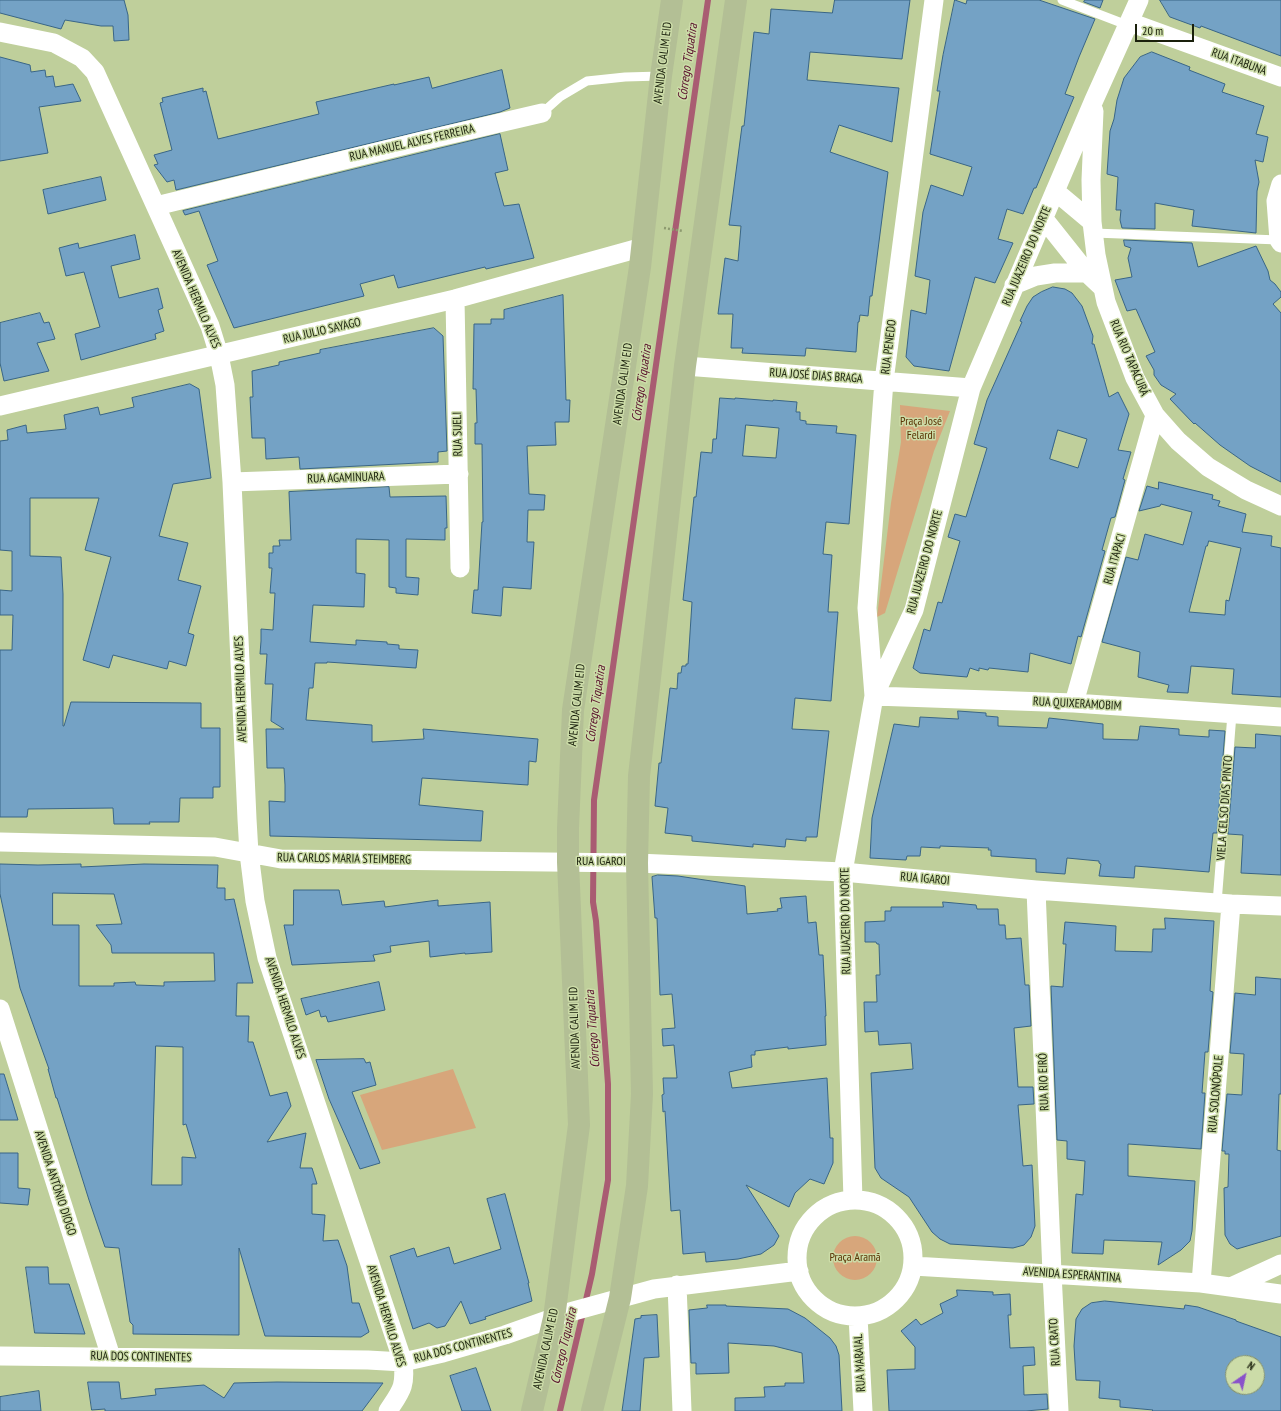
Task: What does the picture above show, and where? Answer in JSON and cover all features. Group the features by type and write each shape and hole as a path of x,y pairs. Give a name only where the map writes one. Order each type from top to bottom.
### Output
{"main road":[{"name":"AVENIDA CALIM EID","path":"532,1411 562,1315 580,1126 574,862 568,828 574,710 643,247 661,76 672,0"},
{"path":"592,1411 620,1298 637,1186 642,1094 637,862 639,776 685,366 736,0"}],"street":[{"name":"RUA PENEDO","path":"874,696 867,608 884,381 934,0"},
{"name":"RUA JUAZEIRO DO NORTE","path":"853,1200 844,872 874,696 914,610 971,388 1094,100 1139,0"},
{"name":"RUA ITABUNA","path":"1128,23 1281,77"},
{"name":"AVENIDA HERMILO ALVES","path":"0,32 54,43 82,58 100,81 210,326 219,355 225,385 232,482 249,853 256,901 268,958 403,1362 404,1376 402,1390 388,1411"},
{"name":"RUA RIO TAPACURÁ","path":"1094,100 1091,180 1096,255 1111,316 1135,378 1155,415 1178,442 1208,467 1246,490 1281,506"},
{"name":"RUA MANUEL ALVES FERREIRA","path":"156,206 542,113"},
{"path":"1280,242 1276,201 1281,184"},
{"path":"1055,191 1093,228"},
{"path":"1044,218 1087,273 1103,288"},
{"name":"RUA JULIO SAYAGO","path":"0,406 455,299 643,247"},
{"path":"1014,285 1036,276 1055,273 1087,273"},
{"name":"RUA SUELI","path":"455,299 460,568"},
{"name":"RUA JOSÉ DIAS BRAGA","path":"685,366 971,388"},
{"name":"RUA ITAPACI","path":"1074,703 1155,415"},
{"name":"RUA AGAMINUARA","path":"232,482 459,474"},
{"name":"RUA QUIXERAMOBIM","path":"874,696 1074,703 1281,717"},
{"name":"RUA CARLOS MARIA STEIMBERG","path":"0,842 215,847 281,859 574,862"},
{"name":"RUA IGAROI","path":"574,862 637,862 844,872 1036,890 1281,906"},
{"name":"RUA RIO EIRÓ","path":"1036,890 1052,1274"},
{"name":"RUA SOLONÓPOLE","path":"1201,1283 1224,903"},
{"name":"AVENIDA ANTÔNIO DIOGO","path":"0,1010 111,1357"},
{"path":"853,1200 873,1203 890,1212 904,1227 912,1245 913,1266 909,1281 904,1290 889,1306 874,1313 858,1316 832,1311 814,1299 805,1286 799,1271 797,1254 801,1238 809,1223 821,1211 836,1203 853,1200"},
{"path":"1231,1288 1281,1264"},
{"name":"AVENIDA ESPERANTINA","path":"913,1266 1201,1283 1278,1296"},
{"name":"RUA DOS CONTINENTES","path":"0,1356 368,1360 403,1362 443,1353 505,1335 562,1315 654,1289 799,1271"},
{"name":"RUA CRATO","path":"1052,1274 1059,1411"},
{"path":"677,1285 682,1411"},
{"name":"RUA MARAIAL","path":"858,1316 862,1411"}],"lane":[{"path":"1062,0 1128,23"},
{"name":"RUA MANUEL ALVES FERREIRA","path":"542,113 560,97 587,81 625,77 661,76"},
{"path":"1093,228 1280,242"},
{"name":"VIELA CELSO DIAS PINTO","path":"1224,903 1232,714"}],"path":[{"path":"664,228 687,232"}],"green space":[{"name":"Praça José Felardi","path":"900,405 950,411 934,451 885,613 877,617 891,503 901,442"},
{"path":"453,1069 476,1128 382,1150 360,1095"},
{"name":"Praça Aramã","path":"851,1236 859,1236 871,1242 877,1254 877,1262 871,1274 859,1280 851,1280 839,1274 833,1262 833,1254 839,1242"}],"building":[{"path":"0,0 124,0 128,15 129,40 114,41 113,26 101,26 65,20 61,29 0,13"},
{"path":"835,0 910,0 902,59 810,52 807,80 899,88 892,142 839,125 830,152 888,172 872,296 870,296 868,316 860,315 858,322 856,352 806,348 805,356 742,353 743,348 731,348 733,314 718,314 725,258 738,261 741,226 729,225 742,126 744,126 754,32 769,34 771,9 832,13"},
{"path":"955,0 966,4 967,0 1039,0 1095,19 1065,94 1074,97 1036,188 1034,188 1023,214 1007,209 998,239 1013,243 995,283 975,277 949,371 914,366 906,357 911,310 926,314 930,280 915,276 923,212 931,185 963,196 972,167 930,154 940,91 937,91"},
{"path":"1085,0 1103,0 1100,8 1084,2"},
{"path":"1160,0 1281,0 1281,56 1201,26 1200,28 1170,17"},
{"path":"1152,52 1190,67 1189,70 1225,84 1222,92 1264,106 1256,134 1268,137 1263,162 1255,160 1259,182 1257,191 1256,233 1192,226 1194,210 1155,203 1155,229 1122,228 1120,220 1121,210 1116,210 1118,177 1107,174 1110,131 1124,78 1140,57"},
{"path":"0,57 30,65 31,72 45,70 46,77 53,76 55,87 73,84 81,101 39,107 48,153 0,161"},
{"path":"502,70 510,108 500,112 176,190 174,180 167,182 154,165 158,164 154,155 172,150 160,103 163,102 162,98 203,88 203,92 206,91 218,139 319,114 316,102 429,77 432,88"},
{"path":"500,134 508,170 495,173 504,206 519,204 534,258 486,269 485,267 398,288 394,275 360,284 364,296 234,328 207,265 218,261 199,211 185,215 183,211"},
{"path":"101,177 106,200 48,214 43,190"},
{"path":"135,235 140,259 111,266 119,298 158,288 163,308 158,310 164,331 155,334 156,339 81,360 75,334 100,327 84,272 66,276 59,248 78,243 79,248"},
{"path":"1124,240 1192,243 1198,267 1256,246 1268,271 1270,280 1281,292 1281,297 1273,304 1281,313 1281,482 1250,466 1220,445 1195,423 1194,424 1170,399 1176,394 1161,385 1154,375 1154,370 1146,356 1155,352 1136,309 1127,311 1115,280 1132,277 1128,258 1131,248 1125,246"},
{"path":"1053,287 1065,289 1072,293 1082,306 1093,336 1092,344 1094,344 1109,397 1118,392 1129,414 1118,450 1131,452 1123,479 1125,480 1115,517 1111,518 1102,550 1105,551 1081,637 1078,636 1071,664 1030,653 1028,672 989,668 988,670 979,668 979,671 970,668 967,677 920,673 913,668 924,629 930,631 938,602 942,603 960,541 948,537 955,514 966,517 987,448 974,444 987,400 1022,322 1020,321 1027,306 1033,297","holes":["1058,430 1087,439 1078,468 1050,459"]},
{"path":"563,295 566,400 570,400 569,422 555,422 556,445 527,446 529,494 545,495 544,510 528,510 527,542 534,542 531,589 503,587 501,616 472,613 474,590 478,590 483,522 482,444 475,444 475,423 477,423 476,389 473,389 474,324 491,324 491,319 504,319 504,310"},
{"path":"40,313 44,323 49,322 55,339 37,343 49,371 4,381 0,363 0,323"},
{"path":"434,328 443,336 447,451 438,452 438,462 300,469 299,457 266,459 265,438 252,438 250,397 253,397 252,371 279,365 279,362 320,353 320,350"},
{"path":"190,384 199,389 211,478 173,484 159,536 188,543 178,580 201,586 188,633 194,635 186,666 169,661 167,669 113,655 109,668 83,660 111,557 85,550 99,498 30,498 30,556 61,557 63,594 63,726 71,702 201,703 201,728 220,728 220,787 213,787 213,798 180,798 179,822 114,824 113,808 28,809 27,817 0,817 0,650 12,650 13,615 0,615 0,590 12,591 12,551 0,550 0,441 8,440 7,430 26,425 27,433 66,429 64,415 98,407 100,415 134,407 132,398"},
{"path":"720,398 797,402 796,412 800,412 800,420 806,421 806,424 837,426 836,433 856,435 849,524 826,522 823,554 832,555 828,612 838,612 831,701 795,698 792,729 829,731 817,837 806,837 806,841 786,839 785,847 753,844 753,847 692,841 692,836 665,833 668,808 655,806 659,763 661,763 670,688 677,689 678,673 681,673 682,666 686,666 686,664 688,664 692,602 683,600 694,497 696,497 701,452 712,453 713,439 716,439","holes":["746,425 779,428 776,458 743,456"]},
{"path":"1159,482 1213,495 1212,499 1220,501 1218,506 1246,514 1242,532 1272,536 1271,546 1281,548 1281,697 1232,694 1234,669 1191,666 1188,693 1167,692 1169,685 1138,677 1140,652 1102,642 1126,557 1138,560 1145,534 1183,545 1192,512 1161,504 1160,506 1139,511 1147,486 1158,489","holes":["1209,541 1241,548 1229,601 1226,600 1225,615 1189,612 1206,546"]},
{"path":"389,487 390,497 446,496 447,528 445,528 445,540 406,539 406,577 419,578 418,595 396,593 396,588 389,587 389,540 356,539 356,573 365,574 364,607 313,605 310,642 356,645 356,640 387,642 387,644 399,645 399,649 418,650 416,668 327,662 315,663 313,688 309,688 306,720 372,725 372,742 424,739 423,729 538,739 536,762 529,761 528,785 422,778 419,805 483,811 481,841 270,836 269,801 285,802 285,785 284,768 267,768 266,729 284,729 271,721 273,684 265,684 267,654 260,654 261,629 273,630 275,593 270,593 272,568 269,568 269,553 273,553 273,546 280,546 279,540 291,540 289,492"},
{"path":"958,711 986,713 986,716 998,717 998,726 1047,728 1049,718 1103,724 1103,739 1138,740 1140,726 1179,729 1179,735 1209,737 1209,730 1225,731 1217,833 1213,833 1209,872 1135,866 1134,878 1099,876 1101,864 1099,861 1067,858 1065,874 1036,872 1036,859 991,856 991,850 988,850 989,848 940,846 940,848 921,847 920,856 907,856 906,860 870,858 872,818 894,724 919,727 920,717 958,719"},
{"path":"1256,734 1281,736 1281,875 1241,873 1243,835 1228,834 1235,747 1255,748"},
{"path":"0,864 81,864 81,867 144,864 218,865 217,888 225,888 225,900 234,899 253,983 237,983 236,1016 249,1016 248,1042 253,1042 270,1096 287,1092 291,1106 267,1142 306,1133 300,1168 312,1168 317,1184 312,1184 312,1214 325,1215 323,1241 338,1240 347,1266 352,1303 359,1303 369,1332 361,1337 265,1336 239,1248 239,1335 133,1334 133,1325 130,1322 119,1248 105,1247 89,1200 56,1098 49,1069 20,988 0,894","holes":["53,893 114,894 122,924 96,925 111,945 112,953 214,953 215,981 164,982 164,986 136,985 135,982 114,983 114,986 79,986 79,925 53,925","156,1046 183,1047 183,1125 186,1124 196,1158 182,1157 182,1185 152,1185"]},
{"path":"658,875 678,876 745,886 747,914 778,911 777,909 782,908 780,898 806,896 808,923 816,922 819,955 823,955 826,1045 788,1049 788,1047 755,1051 755,1055 751,1055 752,1067 729,1072 732,1088 827,1078 830,1138 833,1138 833,1163 824,1184 810,1179 795,1193 789,1207 746,1185 779,1236 774,1245 761,1254 738,1259 706,1262 705,1252 683,1254 680,1210 671,1211 665,1111 663,1112 662,1095 664,1094 663,1078 677,1078 674,1045 663,1046 662,1029 675,1028 672,994 660,995 657,918 655,918 652,877"},
{"path":"294,890 339,890 342,905 384,901 385,907 438,900 438,906 490,902 492,952 430,957 429,941 390,946 391,952 373,955 375,961 292,965 284,925 293,925"},
{"path":"943,902 976,905 977,909 998,909 999,925 1005,925 1006,939 1021,938 1025,985 1029,985 1031,1026 1014,1028 1018,1087 1033,1087 1034,1104 1018,1105 1023,1166 1032,1165 1035,1226 1031,1237 1024,1245 1013,1248 950,1244 940,1239 932,1232 909,1197 881,1178 875,1168 871,1073 913,1069 911,1043 879,1045 878,1031 865,1032 864,1002 877,1002 876,975 880,975 879,944 876,942 865,942 865,922 885,921 885,911 891,911 891,907 943,907"},
{"path":"1165,918 1214,921 1210,991 1213,992 1208,1052 1205,1052 1202,1093 1205,1093 1201,1149 1128,1144 1128,1176 1195,1181 1190,1241 1181,1250 1158,1265 1162,1242 1104,1240 1103,1254 1072,1253 1076,1194 1083,1195 1085,1161 1067,1159 1067,1141 1057,1140 1051,986 1063,987 1066,944 1063,944 1065,922 1116,926 1115,951 1152,952 1153,929 1165,929"},
{"path":"1256,977 1281,979 1281,1094 1279,1094 1277,1150 1281,1151 1281,1236 1237,1249 1230,1244 1225,1235 1224,1188 1228,1187 1229,1154 1225,1154 1225,1151 1222,1151 1227,1094 1242,1095 1244,1054 1230,1053 1235,993 1255,995"},
{"path":"379,982 385,1010 328,1022 326,1016 321,1017 319,1010 306,1015 301,999"},
{"path":"364,1059 366,1063 370,1062 376,1085 352,1092 380,1163 360,1169 329,1099 316,1060"},
{"path":"0,1074 4,1074 18,1120 0,1120"},
{"path":"0,1153 18,1153 18,1188 30,1189 28,1205 0,1203"},
{"path":"505,1194 529,1283 532,1301 485,1317 486,1319 470,1324 461,1301 445,1326 437,1328 429,1323 413,1329 390,1256 414,1248 417,1257 449,1247 454,1264 501,1249 487,1199"},
{"path":"26,1267 48,1267 49,1284 69,1284 85,1334 35,1333"},
{"path":"957,1290 993,1292 993,1295 1010,1294 1011,1315 1008,1315 1010,1348 1034,1347 1035,1365 1023,1366 1024,1395 1047,1394 1048,1409 1026,1411 889,1411 887,1370 915,1369 915,1347 901,1331 916,1319 921,1325 943,1313 940,1304 957,1296"},
{"path":"1105,1301 1184,1309 1185,1305 1198,1307 1281,1337 1281,1411 1152,1411 1153,1410 1120,1407 1120,1400 1099,1398 1100,1381 1076,1380 1074,1346 1076,1319 1082,1309 1091,1303"},
{"path":"707,1305 788,1309 805,1318 830,1338 836,1346 839,1355 842,1411 735,1411 735,1398 765,1397 764,1387 785,1386 785,1383 804,1383 802,1353 774,1346 728,1343 729,1373 696,1374 696,1363 691,1363 689,1310 707,1308"},
{"path":"657,1315 659,1357 644,1358 640,1411 622,1411 635,1319 641,1318 641,1316"},
{"path":"476,1368 491,1411 462,1411 450,1376"},
{"path":"88,1382 119,1382 121,1399 156,1395 155,1389 204,1385 224,1398 234,1383 383,1383 362,1411 105,1411 105,1409 92,1410"},
{"path":"39,1391 41,1411 0,1411 0,1397"}],"waterway":[{"name":"Córrego Tiquatira","path":"560,1411 592,1274 608,1180 608,1084 596,921 593,902 594,800 708,0"}]}
